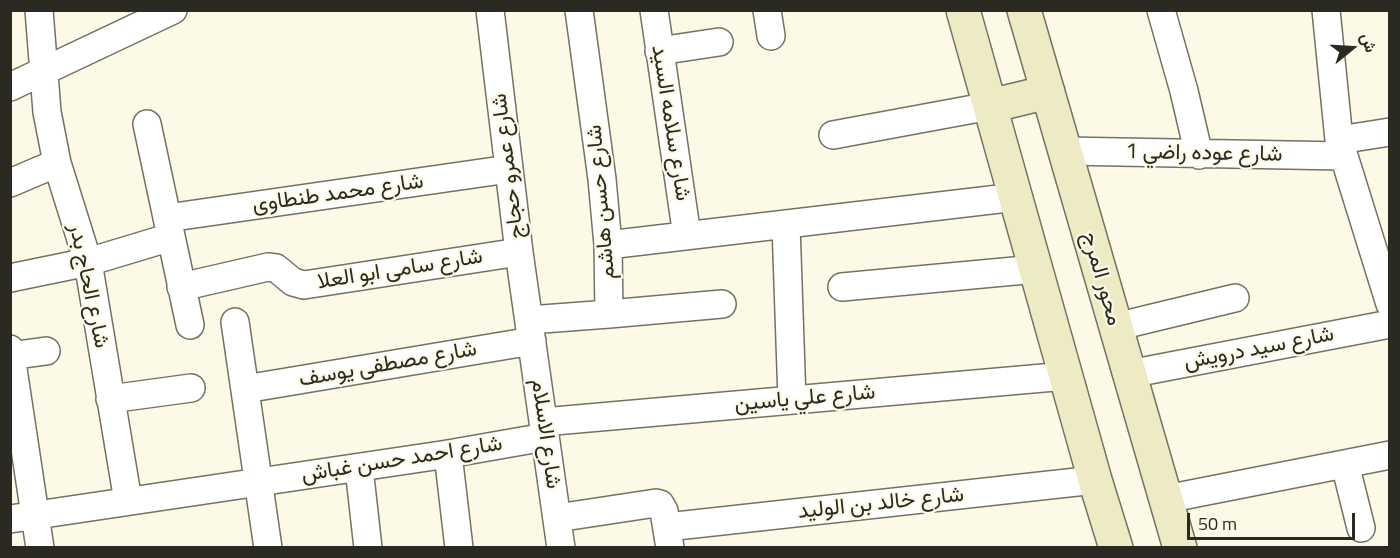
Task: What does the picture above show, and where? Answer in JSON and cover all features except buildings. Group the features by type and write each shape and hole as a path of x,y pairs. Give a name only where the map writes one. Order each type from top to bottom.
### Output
{"main road":[{"path":"963,10 1116,548"},
{"name":"محور المرج","path":"1024,10 1180,548"},
{"path":"990,106 1047,92"}],"street":[{"name":"شارع الحاج بدر","path":"39,10 47,112 57,163 88,262 128,501"},
{"path":"10,87 173,10"},
{"name":"شارع عمرو حجاج","path":"490,10 530,331"},
{"name":"شارع حسن هاشم","path":"579,10 602,179 608,245 609,314"},
{"name":"شارع سلامه السيد","path":"654,10 687,236"},
{"path":"1161,10 1199,154"},
{"path":"1326,10 1342,148 1378,230 1389,304"},
{"path":"659,51 718,42"},
{"path":"833,135 990,106"},
{"path":"147,124 190,326"},
{"name":"شارع عوده راضي 1","path":"1064,151 1199,154 1342,148 1389,132"},
{"path":"10,183 57,163"},
{"name":"شارع محمد طنطاوى","path":"10,279 88,262 169,228 509,169"},
{"path":"608,245 1016,197"},
{"path":"786,225 792,400"},
{"name":"شارع سامى ابو العلا","path":"182,287 268,267 276,268 293,282 304,285 519,252"},
{"path":"842,287 1036,269"},
{"path":"1115,327 1235,298"},
{"path":"530,331 609,314 722,304"},
{"path":"235,322 268,548"},
{"name":"شارع سيد درويش","path":"1129,374 1389,324"},
{"name":"شارع مصطفى يوسف","path":"245,389 530,331"},
{"name":"شارع الاسلام","path":"530,331 561,548"},
{"path":"40,548 23,517 11,354 46,351"},
{"name":"شارع علي ياسين","path":"544,429 792,400 1066,376"},
{"path":"110,399 191,388"},
{"name":"شارع احمد حسن غباش","path":"23,517 448,454 544,429"},
{"path":"448,454 459,548"},
{"path":"1166,499 1389,455"},
{"path":"1345,464 1361,528"},
{"path":"359,468 368,548"},
{"name":"شارع خالد بن الوليد","path":"668,537 1095,480"},
{"path":"556,518 656,503 660,504 664,511 668,537"}]}
